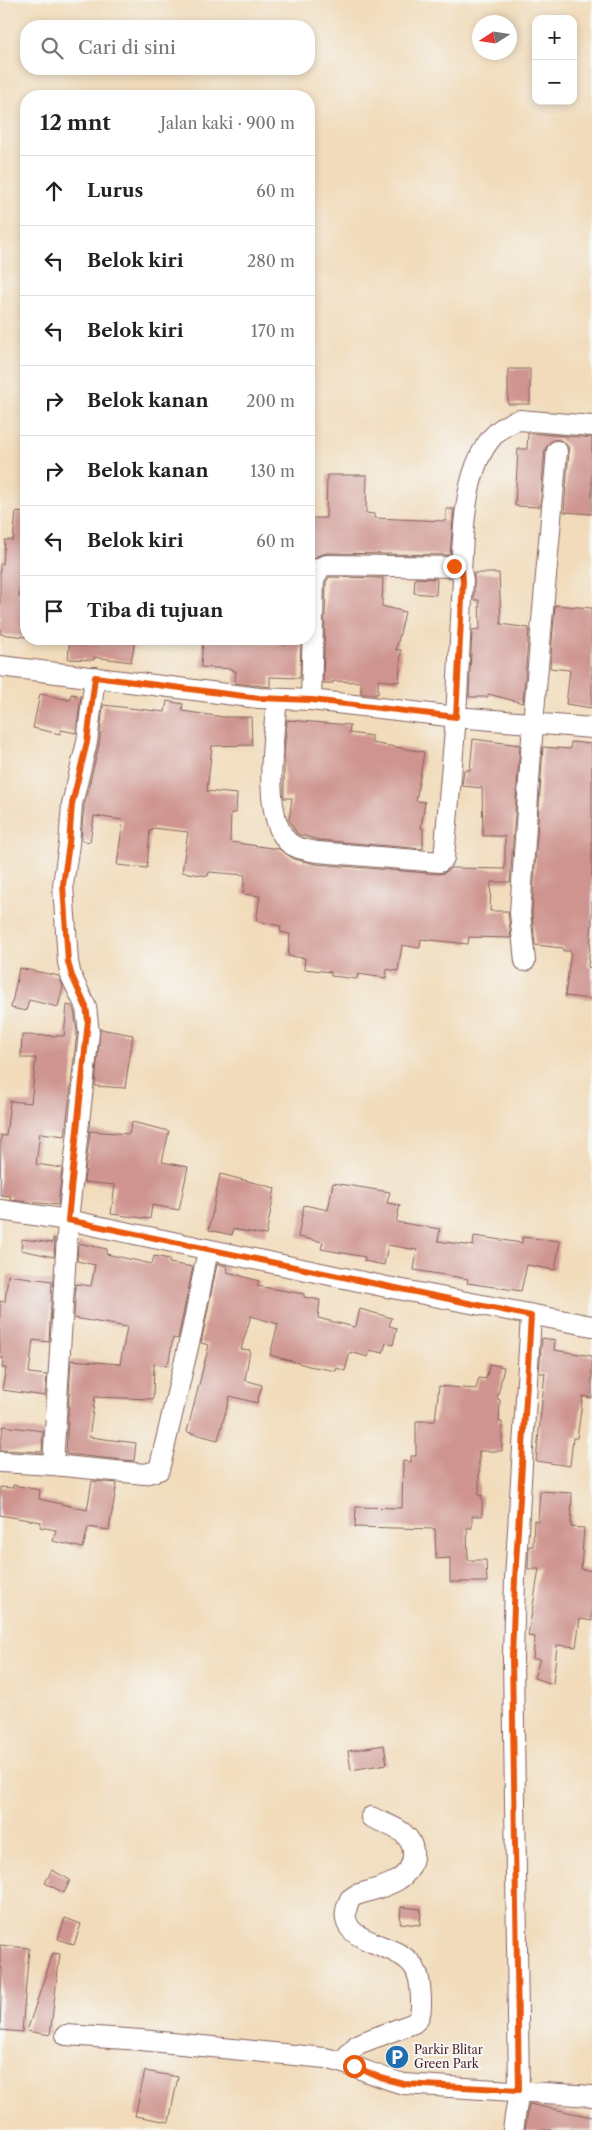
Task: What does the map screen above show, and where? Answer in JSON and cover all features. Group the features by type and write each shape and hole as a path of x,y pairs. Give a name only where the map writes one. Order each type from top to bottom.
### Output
{"street":[{"path":"277,699 272,766 274,808 279,824 289,842 304,850 317,852 440,862 444,858 456,717 462,571 468,500 477,461 492,436 508,422 518,420 592,426"},
{"path":"525,961 520,913 533,723 557,451"},
{"path":"315,577 321,567 327,565 454,566 462,571"},
{"path":"312,700 313,645"},
{"path":"0,666 277,699 312,700 456,717 592,728"},
{"path":"53,1465 68,1220 88,1026 86,1007 68,962 63,885 72,804 87,742 95,677"},
{"path":"0,1210 68,1220 531,1316 592,1326"},
{"path":"0,1462 145,1474 159,1470 193,1326 208,1250"},
{"path":"513,2130 519,2090 512,1658 531,1316"},
{"path":"341,2062 358,2044 414,2023 419,2018 421,2012 420,1982 416,1970 409,1960 376,1942 353,1933 347,1926 346,1916 350,1899 356,1895 396,1881 406,1875 412,1861 412,1844 402,1832 371,1817"},
{"path":"66,2035 141,2040 325,2058 404,2084 592,2096"}],"building":[{"path":"508,369 530,369 530,404 508,404"},
{"path":"528,433 592,438 592,514 564,512 569,452 568,446 559,439 552,440 545,449 540,507 515,506 518,449 527,449"},
{"path":"327,475 367,475 366,513 374,514 374,518 446,521 446,509 454,509 450,555 327,553 315,558 315,518 326,518"},
{"path":"16,512 20,512 20,636 0,634 0,564 3,564 5,540 13,540"},
{"path":"474,573 499,573 501,624 529,628 523,703 488,694 488,697 469,697 472,630 480,629 479,600 474,600"},
{"path":"329,577 383,578 382,606 405,612 396,650 401,650 399,682 378,680 378,694 361,694 361,682 333,681 333,683 323,683 326,582"},
{"path":"415,578 437,579 436,595 414,593"},
{"path":"555,605 592,608 592,708 566,704 570,670 550,668"},
{"path":"69,645 134,645 131,662 94,657 94,660 68,659"},
{"path":"203,645 301,645 300,678 270,677 270,687 235,683 236,671 233,671 233,669 201,667"},
{"path":"40,694 70,700 71,694 81,696 76,733 61,730 60,734 33,728"},
{"path":"167,701 183,704 182,711 223,717 251,717 252,745 212,746 207,791 237,794 236,813 231,813 230,842 279,849 294,859 316,864 439,874 451,868 505,869 505,836 483,836 482,788 462,786 464,770 470,770 473,739 520,745 510,882 491,882 490,911 508,911 511,938 469,937 468,944 421,939 420,948 402,945 398,971 387,969 386,978 358,974 357,979 331,976 331,972 304,969 305,958 288,956 290,934 280,932 281,926 256,921 260,896 243,894 245,875 209,872 208,876 182,872 188,832 153,828 152,831 150,830 147,868 117,865 123,820 94,816 90,842 81,840 84,806 99,745 103,705 165,712"},
{"path":"287,720 350,725 349,733 372,736 372,743 424,752 416,801 425,802 421,828 423,828 423,849 319,840 297,834 289,820 292,798 284,798 284,753"},
{"path":"571,742 592,744 592,923 588,967 592,968 592,999 565,996 571,951 563,951 563,948 535,945 532,913 543,747 570,749"},
{"path":"19,968 59,976 63,986 58,1007 29,1000 26,1011 11,1008"},
{"path":"67,1005 72,1006 74,1010 77,1033 65,1136 40,1133 36,1164 62,1168 58,1205 10,1200 11,1196 0,1195 1,1135 6,1136 10,1101 31,1103 36,1058 21,1058 22,1035 64,1036"},
{"path":"100,1029 133,1035 125,1088 95,1086"},
{"path":"132,1122 169,1131 162,1162 188,1167 179,1210 152,1205 150,1219 111,1214 115,1185 84,1182 90,1131 129,1134"},
{"path":"220,1174 275,1188 266,1235 233,1229 232,1235 209,1230"},
{"path":"333,1183 390,1192 387,1203 400,1205 396,1222 440,1229 438,1241 473,1246 474,1236 522,1243 522,1237 560,1241 555,1270 527,1265 521,1291 467,1283 468,1279 414,1270 417,1250 388,1245 384,1265 364,1261 365,1257 321,1249 323,1242 298,1237 304,1205 328,1210"},
{"path":"53,1238 55,1239 54,1257 21,1250 22,1239 53,1243"},
{"path":"78,1243 107,1249 106,1254 152,1264 154,1256 170,1259 169,1263 193,1267 178,1339 173,1338 168,1366 154,1364 153,1399 95,1397 89,1437 136,1443 134,1461 66,1454 71,1360 120,1364 127,1327 74,1318 76,1284 91,1286 95,1265 77,1261"},
{"path":"217,1264 228,1266 227,1272 259,1281 257,1286 304,1294 304,1297 320,1300 318,1318 354,1327 356,1326 360,1309 392,1318 389,1326 397,1328 393,1345 386,1343 383,1353 370,1350 368,1357 350,1352 345,1371 337,1368 336,1371 309,1366 270,1355 278,1324 251,1316 241,1349 250,1350 245,1380 262,1385 257,1403 230,1396 218,1440 187,1432 209,1345 201,1343"},
{"path":"8,1275 52,1281 49,1342 33,1340 29,1373 47,1375 45,1396 2,1390 6,1368 2,1368 3,1358 0,1358 0,1301 5,1302"},
{"path":"542,1338 555,1340 554,1350 592,1356 592,1398 583,1396 577,1438 573,1438 570,1466 536,1461 545,1373 539,1373"},
{"path":"490,1364 504,1367 497,1399 500,1400 499,1422 502,1422 502,1451 479,1451 479,1496 482,1495 482,1516 472,1516 472,1528 467,1528 468,1560 486,1560 487,1582 450,1582 450,1558 436,1559 435,1529 355,1527 356,1507 402,1508 403,1461 411,1462 411,1456 416,1456 416,1421 435,1421 439,1386 476,1389 479,1378 486,1379"},
{"path":"3,1426 43,1431 42,1452 0,1450"},
{"path":"92,1481 117,1483 109,1530 88,1527 83,1548 53,1541 56,1530 40,1527 41,1522 0,1515 0,1487 13,1488 13,1485 40,1490 39,1499 87,1510"},
{"path":"540,1491 572,1493 571,1527 584,1528 581,1569 592,1571 592,1621 580,1619 576,1647 557,1645 553,1684 534,1678 540,1659 533,1659 535,1637 528,1636 539,1569 528,1569 529,1546 533,1546 534,1520 538,1521"},
{"path":"384,1745 387,1764 351,1770 348,1751"},
{"path":"52,1870 70,1880 64,1893 45,1883"},
{"path":"401,1907 421,1909 420,1925 400,1923"},
{"path":"65,1918 81,1924 74,1945 58,1939"},
{"path":"0,1945 29,1948 22,2032 0,2030 2,1967 0,1967"},
{"path":"53,1953 60,1954 50,2035 27,2031"},
{"path":"145,2071 178,2077 169,2122 135,2116"},
{"path":"529,2104 592,2117 592,2130 525,2130"}],"place":[{"name":"Parkir Blitar Green Park","path":"397,2057"}],"route":[{"path":"354,2066 381,2078 404,2084 519,2090 512,1658 531,1316 68,1220 88,1020 86,1007 68,962 63,885 72,804 87,742 95,677 259,698 312,700 456,717 463,574 458,567 454,566"}]}
